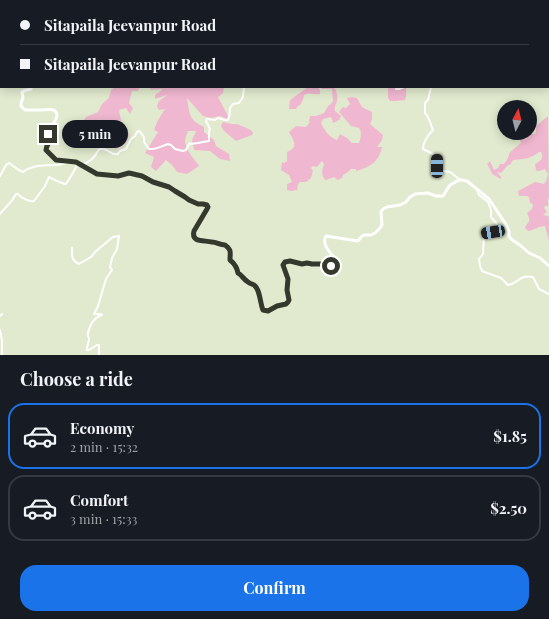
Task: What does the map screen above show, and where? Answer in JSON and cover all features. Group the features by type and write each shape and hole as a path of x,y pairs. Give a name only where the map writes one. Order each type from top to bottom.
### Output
{"street":[{"path":"31,88 22,92 23,98 21,106 25,110 53,109 56,111 57,117 49,129 48,134 50,139 46,148 46,150 56,160 72,160 97,174 118,176 129,173 142,176 153,182 169,187 189,200 198,204 207,205 208,207 193,234 197,240 225,245 229,249 230,260 237,266 238,273 248,283 253,284 256,287 260,297 260,304 263,310 266,311 286,304 289,300 287,290 288,279 283,265 285,262 290,261 302,264 307,263 331,266 336,260 325,244 324,241 326,236 358,241 362,236 375,233 380,228 382,225 381,212 386,207 400,206 415,194 428,193 443,196 450,185 462,180"},
{"path":"82,166 93,159 96,156 97,151 100,149 107,150 111,154 118,154 120,151 126,149 131,139 139,131 145,139 144,142 149,149 152,150 168,144 175,149 183,151 186,150 190,144 209,141 208,133 210,129 206,121 207,119 215,120 218,118 228,120 230,118 230,108 233,104 239,103 243,97 244,88"},
{"path":"431,88 428,100 425,103 425,113 429,117 430,125 433,130 428,134 426,140 424,141 423,149 437,156 438,170 450,172 489,198 505,223 511,239 529,253 540,258 549,266"},
{"path":"0,176 8,163 13,165 19,171 23,172 27,169 40,165 58,165 72,160"},
{"path":"0,214 13,201 16,194 32,202 34,201 45,186 49,177 66,184 78,163"},
{"path":"477,189 479,195 488,202 491,210 491,217 497,224 493,232 485,233 484,235 483,254 480,259 482,271 501,278 508,285 520,278 528,276 533,277 540,289 549,294"},
{"path":"72,248 72,256 75,262 79,264 91,257 96,250 113,237 119,236 117,249 112,258 110,267 112,270 106,279 94,314 102,315 97,317 91,325 88,334 89,339 87,350 99,345 99,355"},
{"path":"0,330 2,355"}],"shaded area":[{"path":"114,88 140,88 138,91 132,91 129,103 133,108 130,114 126,108 119,110 122,126 129,134 125,144 115,149 117,127 111,128 98,140 77,130 86,117 98,112 102,104 109,98 111,90"},
{"path":"150,88 224,88 223,93 218,97 228,116 227,119 220,116 211,118 203,116 187,98 189,113 192,119 204,127 204,132 214,140 216,146 229,154 230,161 220,159 210,151 194,150 192,140 196,131 188,131 185,144 199,166 187,174 177,172 166,160 156,171 151,167 154,157 145,153 158,132 154,130 165,109 159,110 157,106 159,101 167,95 155,99 155,95 163,89 151,90"},
{"path":"307,88 319,88 320,90 320,94 304,95 303,100 296,109 289,109 290,100"},
{"path":"322,88 335,89 337,92 337,103 335,111 341,116 339,120 333,123 331,117 323,119 321,123 324,129 337,140 340,134 352,143 359,143 361,132 359,128 351,126 339,112 343,107 346,108 350,104 347,98 357,98 362,107 372,112 370,124 383,135 382,140 377,147 382,147 381,152 379,157 370,166 356,171 356,169 351,169 338,180 335,177 325,180 322,174 324,164 322,161 317,167 313,166 311,168 313,171 311,178 306,182 300,182 297,190 287,190 287,184 292,182 289,175 281,170 282,162 284,163 287,161 287,152 294,146 294,141 289,132 296,126 306,127 310,122 310,116 316,116 324,113 331,104 333,101 332,89"},
{"path":"388,88 396,88 399,90 406,88 405,100 390,101 388,98"},
{"path":"548,116 549,198 548,206 545,206 544,208 547,212 543,215 548,216 549,218 549,241 545,226 528,231 525,228 529,220 527,213 532,209 533,204 530,203 529,197 519,196 518,191 535,182 544,184 546,181 548,174 545,169 539,171 536,170 535,164 542,159 541,152 529,158 512,161 511,164 508,165 501,173 497,172 501,179 492,174 487,164 490,161 494,170 498,168 500,164 504,164 510,152 521,143 520,140 537,140 537,125"},
{"path":"223,122 237,124 251,130 253,133 252,135 236,141 224,131 221,126"}],"route":[{"path":"48,134 50,139 46,150 56,160 72,160 97,174 118,176 129,173 142,176 153,182 169,187 189,200 198,204 207,205 208,207 193,234 197,240 225,245 229,249 230,260 237,266 238,273 248,283 253,284 256,287 263,310 268,311 277,306 286,304 289,300 287,290 288,279 283,265 285,262 290,261 302,264 307,263 331,266"}]}
